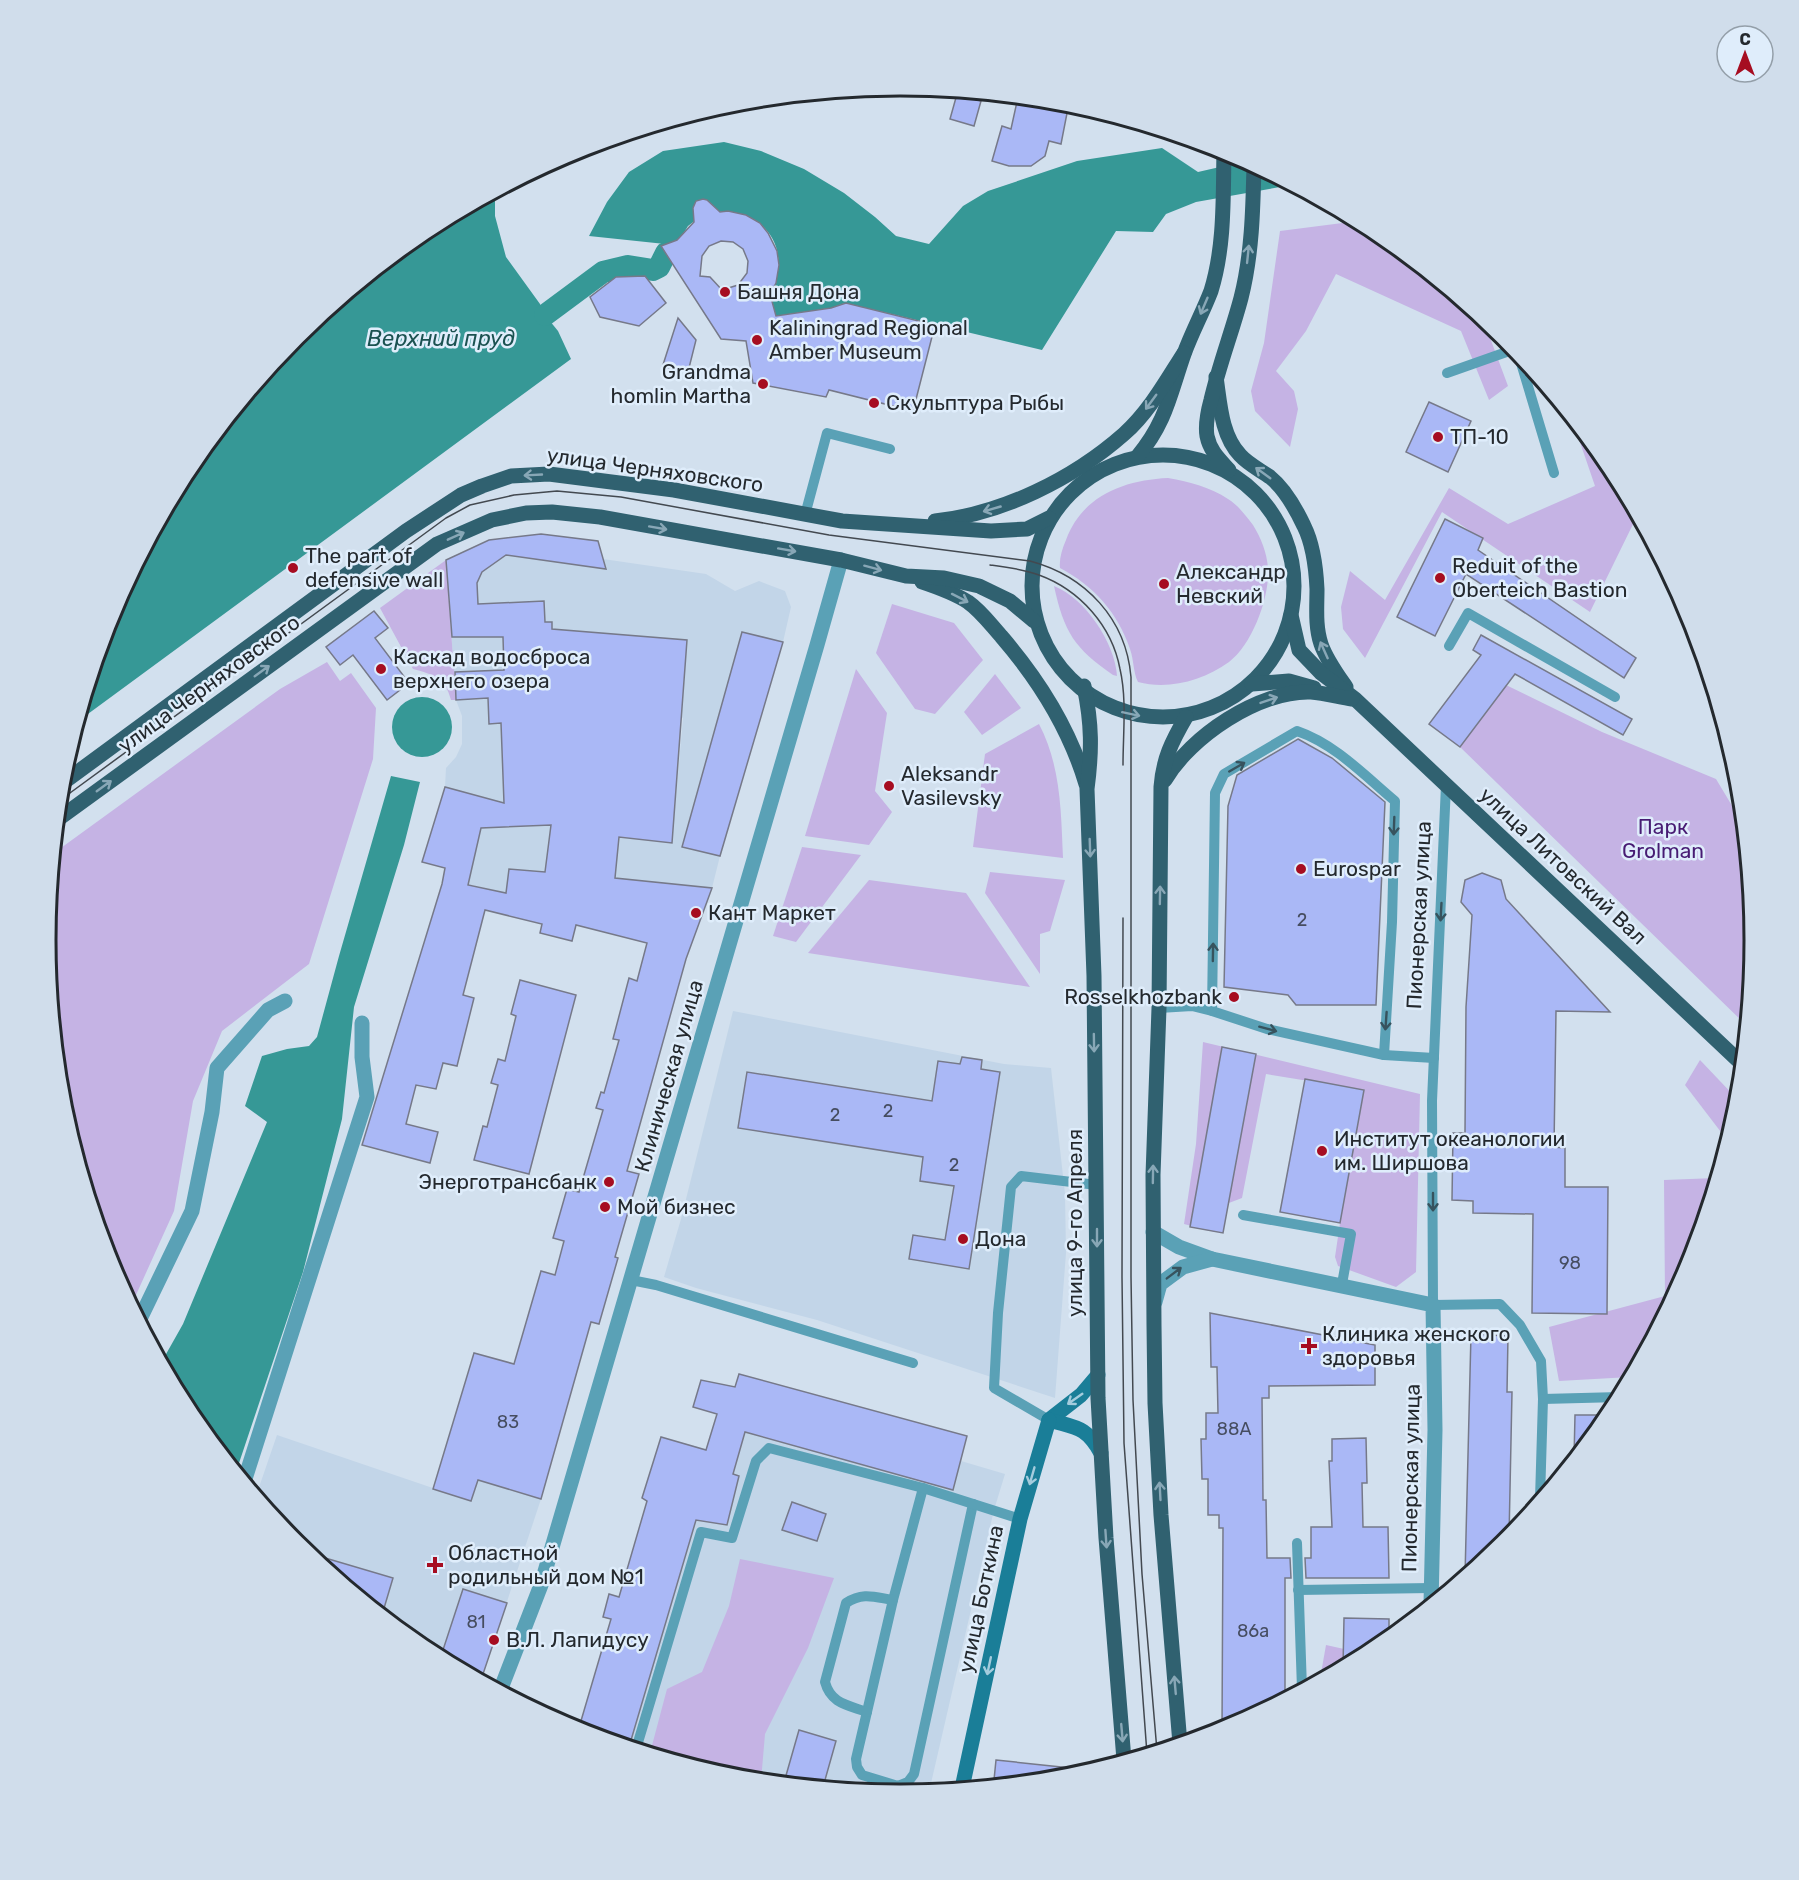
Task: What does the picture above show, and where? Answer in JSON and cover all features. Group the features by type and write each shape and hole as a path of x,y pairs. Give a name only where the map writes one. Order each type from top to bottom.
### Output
{"main road":[{"path":"1137,457 1152,440 1171,399 1184,353 1211,290 1218,257 1224,161"},
{"path":"1235,476 1214,466 1185,457 1168,455 1137,457 1090,476 1071,492 1049,518 1037,546 1034,562 1032,590 1034,621 1055,654 1084,686 1110,706 1132,716 1186,717 1234,697 1252,684 1272,661 1282,643 1292,615 1294,584 1292,561 1285,535 1272,513 1255,493 1212,452 1207,435 1207,419 1216,377 1241,297 1247,264 1253,210 1254,174"},
{"path":"897,525 956,519 1020,499 1056,481 1124,434 1141,416 1184,353"},
{"path":"1216,377 1222,417 1233,447 1241,457 1272,479 1291,501 1305,528 1313,555 1317,585 1317,620 1321,643 1334,669 1355,699"},
{"name":"улица Черняховского","path":"72,776 406,531 461,495 511,476 549,474 674,490 842,521 991,531 1027,529 1049,518"},
{"name":"улица Черняховского","path":"66,814 437,544 492,520 552,512 600,517 839,567 906,576 944,578 980,586 1010,601 1034,621"},
{"path":"906,576 941,589 969,603 1008,645 1035,678 1061,719 1078,759 1087,789"},
{"name":"улица Литовский Вал","path":"1292,615 1299,650 1321,673 1355,699 1735,1057"},
{"name":"улица Литовский Вал","path":"1252,684 1289,681 1355,699"},
{"name":"улица 9-го Апреля","path":"1084,686 1091,718 1091,760 1087,789 1094,976 1098,1375 1101,1453 1124,1753"},
{"path":"1161,787 1173,767 1202,737 1229,719 1269,699 1310,692 1355,699"},
{"path":"1179,1736 1155,1402 1153,1232 1159,1008 1161,787 1163,767 1172,741 1186,717"}],"street":[{"name":"Клиническая улица","path":"503,1685 541,1585 839,567"},
{"path":"143,1313 192,1211 212,1112 217,1068 268,1010 285,1001"},
{"path":"247,1474 367,1097 362,1057 362,1023"},
{"path":"1153,1232 1179,1247 1212,1259 1342,1284 1433,1305"},
{"path":"1153,1306 1160,1284 1183,1267 1212,1259"},
{"name":"Пионерская улица","path":"1431,1595 1434,1430 1433,1305"},
{"path":"1049,1420 1081,1395 1098,1375"},
{"path":"1049,1420 1077,1427 1093,1439 1101,1453"},
{"name":"улица Боткина","path":"963,1781 1020,1519 1049,1420"}],"lane":[{"path":"1447,373 1505,353"},
{"path":"1524,373 1554,473"},
{"path":"805,514 827,433 890,449"},
{"path":"1449,646 1468,613 1615,697"},
{"path":"1212,1011 1215,793 1224,774 1297,731 1331,748 1395,801 1392,922 1383,1055"},
{"name":"Пионерская улица","path":"1433,1305 1432,1101 1446,784"},
{"path":"1159,1008 1192,1006 1267,1029 1383,1055 1434,1052"},
{"path":"1049,1420 994,1388 998,1313 1011,1187 1021,1176 1097,1185"},
{"path":"1243,1215 1351,1234 1342,1284"},
{"path":"631,1280 656,1285 913,1363"},
{"path":"1433,1305 1500,1304 1520,1325 1541,1361 1543,1399 1540,1488"},
{"path":"1543,1399 1608,1397"},
{"path":"638,1742 701,1532 732,1538 756,1461 769,1448 923,1488 1020,1519"},
{"path":"889,1784 862,1776 856,1759 893,1600 923,1488"},
{"path":"903,1784 908,1782 914,1774 973,1504"},
{"path":"1297,1543 1302,1681"},
{"path":"1298,1590 1431,1588"},
{"path":"867,1712 835,1700 828,1692 825,1682 846,1603 855,1597 866,1595 893,1600"}],"shaded area":[{"path":"541,534 598,541 603,559 706,574 735,591 759,581 785,591 791,607 783,642 712,888 509,869 506,893 472,885 467,889 442,884 445,868 422,862 445,787 446,768 456,757 462,744 462,716 456,700 446,560 489,540","holes":["544,601 545,622 552,622 557,743 587,708 683,718 675,808 654,841 619,837 548,853 551,825 506,827 501,723 489,723 487,671 504,670 509,626 508,603","577,631 687,641 682,700 572,690"]},
{"path":"733,1011 1004,1064 1051,1068 1065,1194 1066,1253 1055,1398 817,1320 696,1288 664,1277 681,1219"},
{"path":"739,1374 967,1436 961,1461 1005,1474 994,1510 931,1783 900,1784 825,1780 836,1741 799,1730 785,1776 735,1768 681,1755 581,1721 611,1620 603,1617 609,1594 619,1596 647,1501 642,1498 661,1437 706,1449 717,1414 693,1407 701,1380 735,1387","holes":["792,1502 826,1514 817,1541 783,1530"]},
{"name":"Областной родильный дом №1","path":"277,1435 471,1501 478,1480 541,1499 483,1674 431,1642 384,1608 393,1578 326,1559 259,1488"}],"green space":[{"path":"1344,223 1368,238 1413,270 1456,305 1490,337 1508,386 1489,400 1461,331 1336,274 1306,331 1276,371 1294,391 1298,409 1290,447 1255,411 1251,391 1264,343 1280,231"},
{"path":"1579,441 1633,524 1590,612 1442,512 1365,658 1343,629 1341,607 1350,571 1385,600 1449,488 1508,524 1595,486"},
{"path":"1168,478 1207,488 1238,507 1253,525 1261,540 1267,562 1268,580 1258,620 1245,644 1229,662 1197,679 1161,685 1138,682 1130,649 1112,612 1084,583 1060,568 1060,561 1063,547 1073,525 1082,512 1094,502 1106,493 1136,482"},
{"path":"446,560 456,700 451,700 449,692 438,678 413,669 380,608"},
{"path":"1054,586 1077,600 1096,623 1111,650 1117,676 1089,656 1073,638 1062,616"},
{"path":"892,604 954,623 983,660 935,714 915,709 876,653"},
{"path":"327,662 340,681 351,673 376,708 373,759 309,964 222,1031 193,1101 174,1211 135,1296 100,1211 84,1158 72,1105 57,995 57,885 61,848 280,689"},
{"name":"Парк Grolman","path":"1476,663 1506,685 1602,732 1716,779 1732,806 1742,885 1744,940 1739,1019 1460,747 1445,703"},
{"path":"856,669 887,713 875,791 892,812 869,845 805,836"},
{"path":"995,674 1021,708 982,735 964,712"},
{"path":"1039,724 1056,773 1063,858 973,847 985,754"},
{"path":"802,847 861,855 796,942 773,936"},
{"path":"990,872 1065,880 1050,931 1040,934 1040,974 985,893"},
{"path":"869,880 966,893 1030,987 808,953"},
{"path":"1203,1042 1420,1094 1416,1272 1396,1287 1338,1266 1335,1257 1364,1090 1266,1074 1242,1198 1221,1206 1215,1232 1184,1224 1196,1144"},
{"path":"1700,1060 1729,1091 1721,1132 1685,1085"},
{"path":"1709,1178 1699,1211 1665,1293 1664,1180"},
{"path":"1664,1296 1620,1378 1559,1381 1549,1327"},
{"path":"740,1559 834,1578 808,1648 765,1734 762,1772 735,1768 652,1746 667,1689 702,1672 729,1606"},
{"path":"1326,1645 1344,1649 1344,1657 1321,1671"}],"water":[{"path":"724,142 761,151 804,169 844,193 896,236 929,244 963,206 988,191 1077,161 1162,148 1198,172 1232,164 1280,187 1196,202 1166,214 1153,232 1116,231 1042,350 845,303 831,308 776,316 770,294 777,277 778,261 776,247 770,234 760,224 747,217 732,212 714,212 707,200 696,202 693,210 697,219 688,226 675,247 669,243 589,236 607,202 629,172 663,151"},
{"name":"Верхний пруд","path":"495,200 495,216 506,257 558,331 571,359 86,715 100,669 120,617 169,518 198,471 230,426 303,343 343,305 386,270 431,238"},
{"path":"422,697 439,702 447,710 452,727 447,744 439,752 422,757 405,752 397,744 392,727 397,710 405,702"},
{"path":"391,776 420,782 404,845 354,1007 342,1119 303,1272 239,1464 198,1409 165,1355 183,1324 267,1122 245,1106 262,1056 309,1046 317,1037"}],"building":[{"path":"956,98 981,101 974,126 950,119"},
{"path":"1016,104 1067,113 1061,144 1049,141 1045,156 1031,166 1009,166 992,161 1002,126 1011,129"},
{"path":"707,200 720,212 728,211 746,215 760,223 768,233 777,251 779,265 776,283 770,294 776,316 831,308 846,303 935,325 913,411 829,390 826,397 753,383 746,341 721,339 661,246 677,240 694,222 693,208 696,201","holes":["721,241 733,242 743,249 748,261 747,273 738,285 722,290 710,277 700,276 702,256 709,246"]},
{"path":"645,276 666,303 639,326 600,317 590,297 616,277"},
{"path":"678,318 696,340 688,372 662,368"},
{"name":"ТП-10","path":"1429,402 1471,421 1448,472 1406,452"},
{"path":"1445,519 1483,538 1478,550 1636,658 1624,678 1466,574 1435,636 1397,617"},
{"path":"541,534 598,541 606,569 506,555 482,572 477,583 478,604 544,601 545,622 552,622 552,629 687,640 672,843 619,837 615,878 712,888 686,959 627,1171 639,1174 615,1257 618,1258 599,1324 591,1322 541,1499 478,1480 471,1501 433,1489 474,1353 514,1364 541,1271 555,1275 564,1241 553,1238 567,1189 579,1192 603,1110 596,1108 601,1092 604,1093 619,1040 613,1039 629,978 637,981 647,943 576,925 572,941 540,933 542,924 485,910 463,995 474,998 457,1066 443,1063 436,1089 416,1085 406,1124 438,1132 430,1163 362,1145 442,884 445,868 422,862 445,787 504,803 501,723 489,724 488,698 456,700 455,672 504,670 503,637 452,637 446,560 489,540","holes":["551,825 545,872 509,869 506,893 468,885 481,828"]},
{"path":"374,611 388,628 375,638 409,683 387,700 353,655 340,665 326,647"},
{"path":"742,632 783,642 720,856 682,847"},
{"path":"1481,635 1632,719 1623,735 1515,674 1460,747 1429,724 1481,655 1473,650"},
{"path":"1298,739 1332,758 1385,802 1376,1005 1296,1005 1288,995 1224,987 1228,806 1237,775"},
{"path":"1482,873 1501,880 1506,899 1610,1012 1556,1011 1554,1147 1565,1148 1565,1187 1608,1187 1607,1314 1532,1313 1533,1214 1473,1213 1473,1201 1452,1200 1453,1133 1465,1133 1466,1007 1472,915 1461,902 1465,880"},
{"path":"520,980 576,995 529,1174 474,1160 483,1126 487,1127 498,1085 491,1083 498,1059 505,1061 516,1016 511,1014"},
{"path":"1222,1047 1256,1054 1223,1233 1190,1227"},
{"path":"962,1057 982,1060 981,1069 1000,1072 969,1269 909,1259 913,1235 945,1240 954,1186 920,1181 923,1157 738,1128 747,1072 932,1101 938,1061 960,1064"},
{"name":"Институт океанологии им. Ширшова","path":"1305,1079 1364,1090 1340,1223 1280,1212"},
{"path":"1210,1313 1375,1345 1375,1385 1269,1386 1269,1398 1262,1398 1263,1500 1266,1500 1267,1558 1290,1558 1291,1578 1285,1578 1285,1690 1222,1720 1223,1528 1219,1528 1219,1515 1208,1515 1208,1479 1202,1479 1201,1439 1206,1439 1206,1413 1218,1413 1217,1367 1211,1367"},
{"path":"1471,1334 1508,1336 1507,1392 1512,1392 1509,1523 1465,1566"},
{"path":"739,1374 967,1436 953,1490 745,1432 733,1474 739,1476 727,1525 696,1520 631,1740 581,1721 611,1619 603,1617 609,1594 619,1597 647,1501 642,1498 661,1437 706,1450 717,1414 693,1407 701,1380 735,1387"},
{"path":"1575,1415 1597,1415 1574,1447"},
{"path":"1366,1438 1367,1483 1362,1483 1363,1527 1388,1527 1389,1578 1306,1578 1305,1558 1311,1558 1311,1527 1332,1527 1329,1461 1332,1461 1332,1439"},
{"path":"792,1502 826,1514 817,1541 782,1530"},
{"path":"325,1558 393,1578 384,1608"},
{"path":"463,1589 507,1603 483,1674 443,1650"},
{"path":"1344,1618 1389,1619 1389,1627 1343,1657"},
{"path":"799,1730 836,1741 825,1780 786,1776"},
{"path":"996,1760 1066,1768 1010,1777 994,1778"}],"waterway":[{"path":"545,315 603,272 628,266 653,270 659,267 666,253"}],"tram line":[{"path":"69,794 446,518 470,505 514,495 557,491 621,497 829,535 1030,561 1069,577 1085,589 1112,619 1128,656 1131,677 1133,1400 1142,1574 1156,1743"},
{"path":"990,565 1027,571 1054,582 1081,600 1102,624 1116,653 1122,680 1123,765"},
{"path":"1123,918 1124,1443 1146,1746"}],"place":[{"name":"Башня Дона","path":"725,292"},
{"name":"Kaliningrad Regional Amber Museum","path":"757,340"},
{"name":"Grandma homlin Martha","path":"763,384"},
{"name":"Скульптура Рыбы","path":"874,403"},
{"name":"ТП-10","path":"1438,437"},
{"name":"The part of defensive wall","path":"293,568"},
{"name":"Reduit of the Oberteich Bastion","path":"1440,578"},
{"name":"Александр Невский","path":"1164,584"},
{"name":"Каскад водосброса верхнего озера","path":"381,669"},
{"name":"Aleksandr Vasilevsky","path":"889,786"},
{"name":"Eurospar","path":"1301,869"},
{"name":"Кант Маркет","path":"696,913"},
{"name":"Rosselkhozbank","path":"1234,997"},
{"name":"Институт океанологии им. Ширшова","path":"1322,1151"},
{"name":"Энерготрансбанк","path":"609,1182"},
{"name":"Мой бизнес","path":"605,1207"},
{"name":"Дона","path":"963,1239"},
{"name":"Клиника женского здоровья","path":"1309,1346"},
{"name":"Областной родильный дом №1","path":"435,1565"},
{"name":"В.Л. Лапидусу","path":"494,1640"}]}
